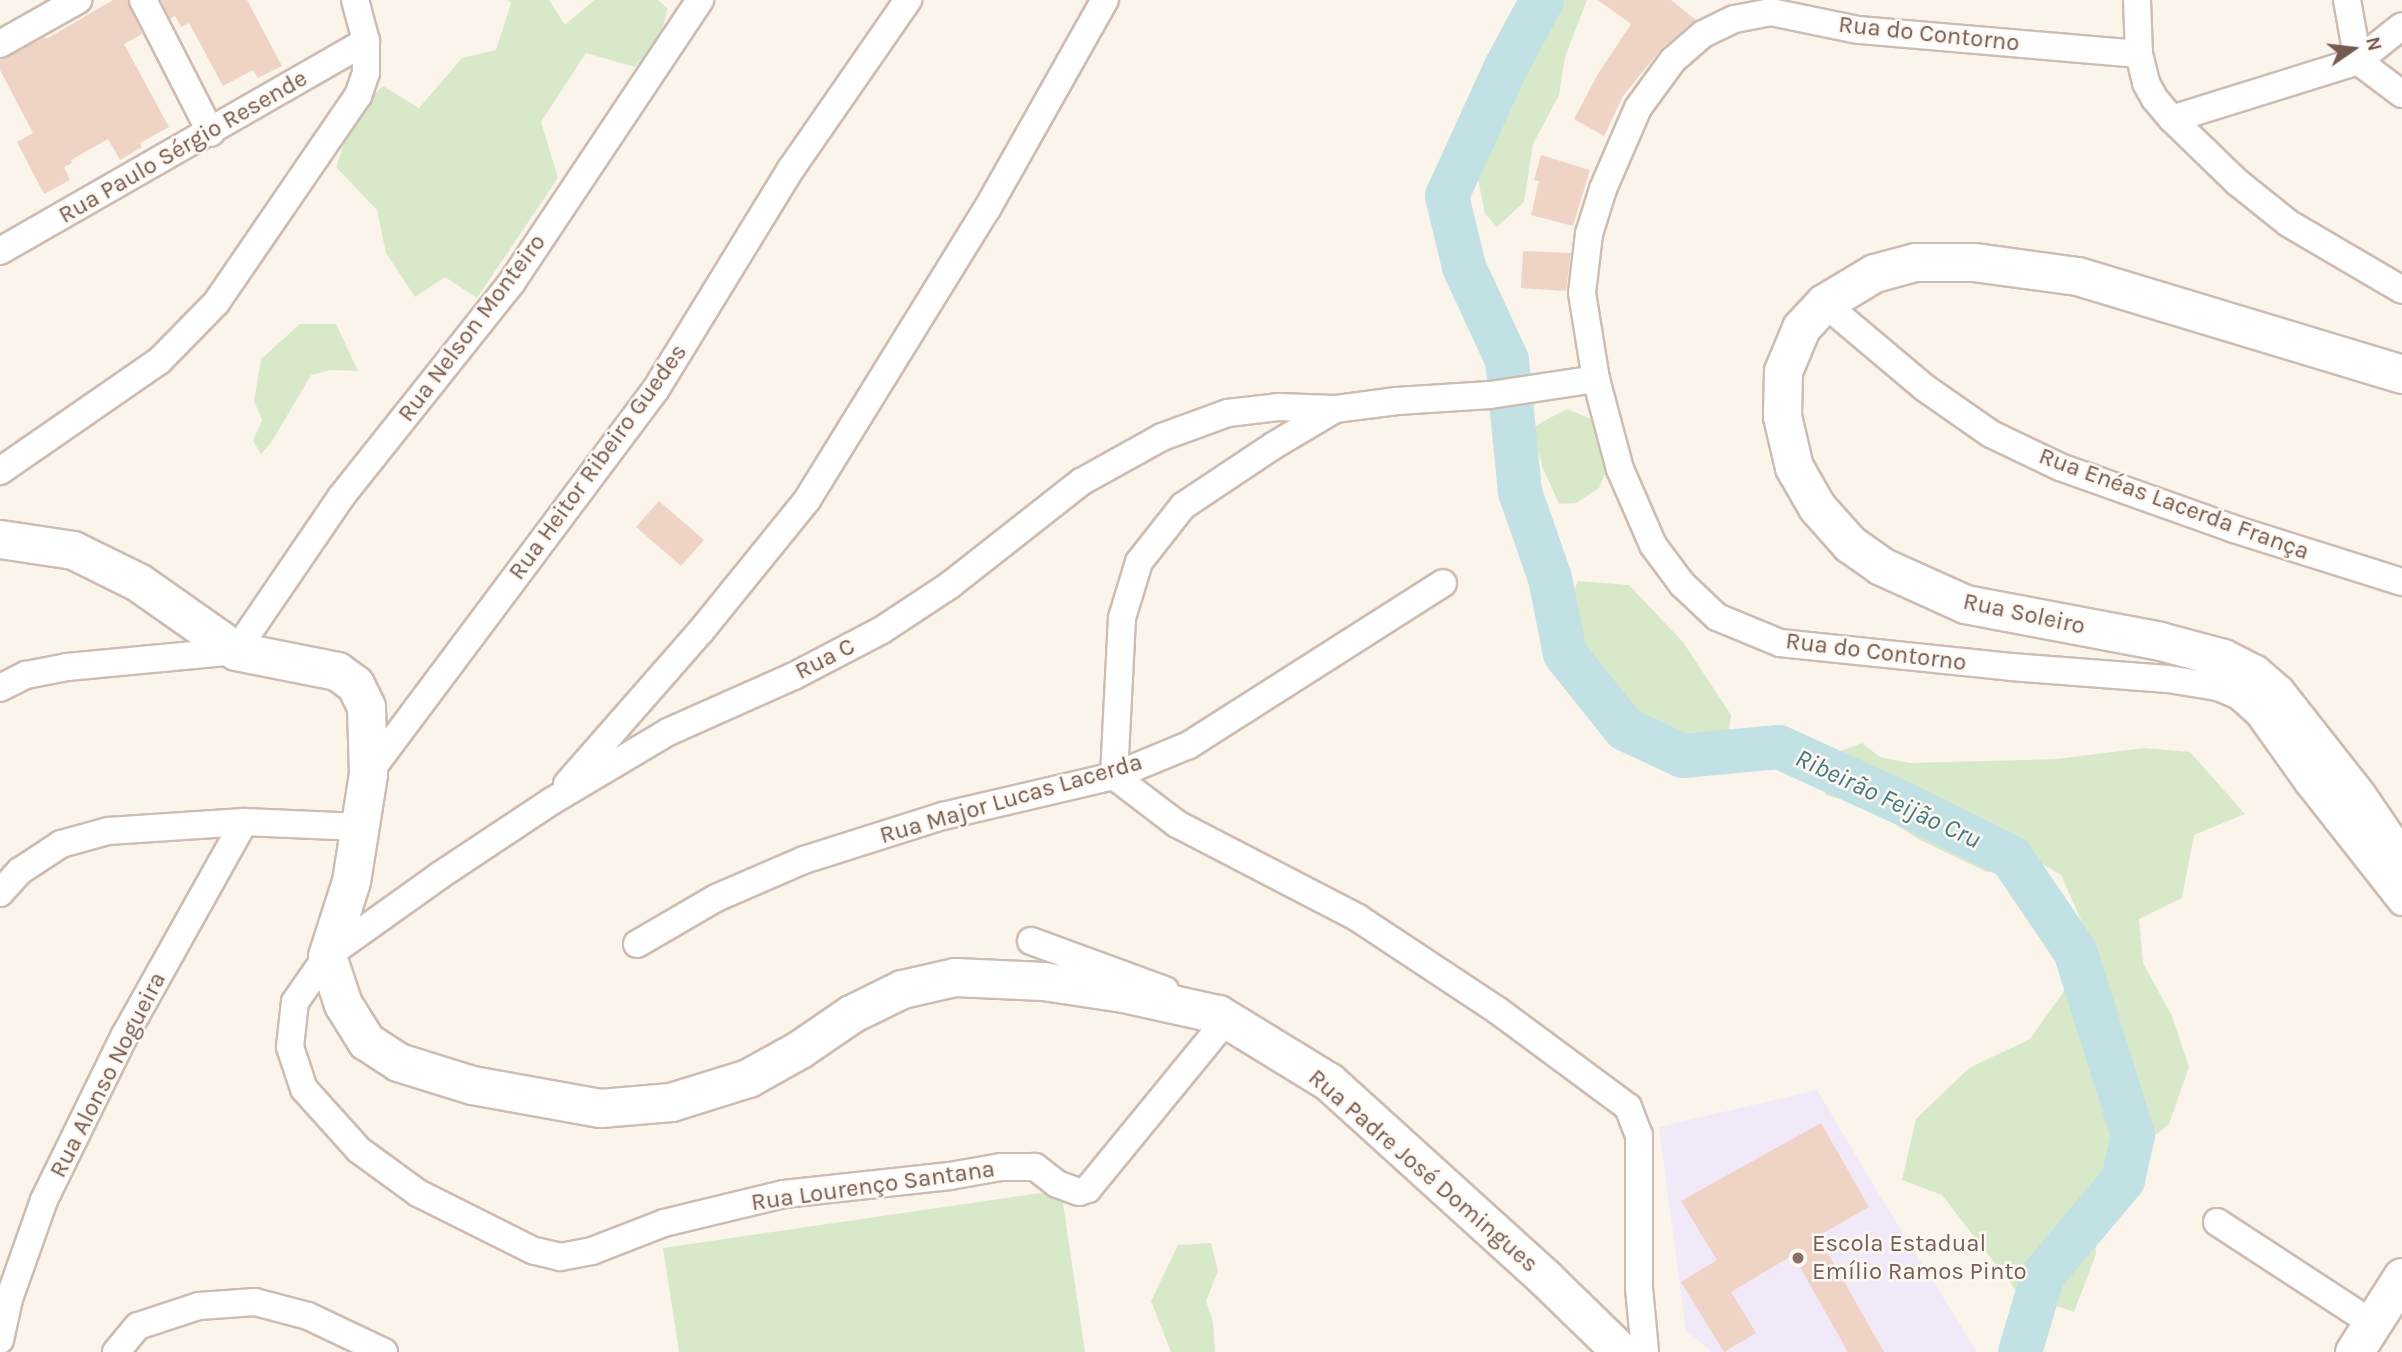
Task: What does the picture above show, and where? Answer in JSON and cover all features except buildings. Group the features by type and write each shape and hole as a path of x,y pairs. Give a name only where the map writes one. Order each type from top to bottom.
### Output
{"street":[{"path":"0,44 78,0"},
{"path":"143,0 211,132"},
{"path":"0,471 159,361 216,303 358,96 366,73 366,41 355,0"},
{"name":"Rua Nelson Monteiro","path":"236,651 341,497 512,282 699,0"},
{"name":"Rua Heitor Ribeiro Guedes","path":"368,774 656,389 791,169 908,0"},
{"path":"552,801 701,631 807,500 987,209 1105,0"},
{"path":"2137,0 2139,54 2155,99 2172,119 2237,182 2288,223 2402,290"},
{"path":"2347,0 2358,61 2402,94"},
{"name":"Rua do Contorno","path":"2139,54 1858,30 1771,12 1734,19 1703,34 1673,60 1637,108 1603,189 1589,234 1582,293 1596,379 1620,469 1653,545 1682,584 1717,617 1780,643 2011,667 2168,679 2218,687 2239,696 2259,714 2402,902"},
{"path":"2172,119 2358,61 2402,26"},
{"name":"Rua Paulo Sérgio Resende","path":"0,251 366,41"},
{"name":"Rua Soleiro","path":"2402,374 2077,276 1973,262 1915,262 1874,273 1824,303 1801,328 1783,371 1782,416 1794,467 1817,507 1850,544 1902,577 1965,604 2160,641 2222,658 2253,673 2276,693 2292,713 2357,796 2402,862"},
{"name":"Rua Enéas Lacerda França","path":"1824,303 1934,395 2002,440 2060,467 2234,530 2402,582"},
{"path":"1596,379 1490,395 1397,401 1335,409 1273,446 1183,506 1139,562 1122,618 1114,776 1177,824 1358,918 1497,1010 1628,1107 1639,1135 1639,1288 1645,1352"},
{"name":"Rua C","path":"327,956 439,876 552,801 668,732 794,676 882,630 950,585 1081,482 1162,437 1228,413 1278,407 1335,409"},
{"path":"0,539 73,550 138,582 236,651"},
{"name":"Rua Major Lucas Lacerda","path":"638,944 716,898 804,859 943,816 1114,776 1189,745 1443,583"},
{"path":"0,688 26,675 67,667 236,651 337,671 355,684 366,707 368,774 351,881 327,956"},
{"path":"0,893 20,871 61,844 108,831 244,821 360,827"},
{"name":"Rua Alonso Nogueira","path":"0,1340 9,1299 44,1200 125,1035 244,821"},
{"path":"1031,941 1116,969 1222,1017"},
{"name":"Rua Padre José Domingues","path":"327,956 342,1004 366,1041 398,1062 472,1085 600,1108 671,1102 748,1078 800,1049 851,1014 902,989 955,977 1043,981 1124,993 1222,1017 1329,1082 1545,1278 1621,1352"},
{"name":"Rua Lourenço Santana","path":"327,956 295,1002 289,1047 304,1088 359,1150 418,1193 534,1251 561,1257 592,1251 664,1223 784,1194 950,1176 1001,1167 1035,1167 1057,1184 1079,1192 1088,1189 1222,1017"},
{"path":"2217,1222 2363,1337 2402,1277"},
{"path":"116,1352 138,1326 199,1306 255,1302 308,1316 384,1352"}],"shaded area":[{"name":"Escola Estadual Emílio Ramos Pinto","path":"1817,1090 1977,1352 1712,1352 1686,1330 1659,1127"}],"green space":[{"path":"508,0 549,0 565,25 594,0 658,0 668,9 660,36 635,67 586,53 541,122 558,178 477,298 445,277 415,297 386,253 377,210 336,167 346,138 362,106 383,86 419,108 462,58 496,50 511,3"},
{"path":"1555,0 1587,0 1565,57 1559,95 1533,144 1524,202 1497,227 1485,214 1475,164 1502,100"},
{"path":"300,324 336,324 358,371 331,370 311,375 271,443 261,454 253,441 262,420 254,401 261,359"},
{"path":"1567,409 1599,422 1610,462 1599,488 1576,503 1559,504 1542,466 1533,427"},
{"path":"1578,581 1629,585 1683,642 1731,715 1724,765 1682,778 1650,764 1625,711 1578,637 1567,606"},
{"path":"1862,743 1880,757 1910,763 2057,759 2144,748 2190,752 2245,814 2194,835 2182,898 2139,919 2143,963 2172,1016 2189,1067 2169,1124 2094,1187 2096,1254 2074,1312 2017,1292 1942,1195 1902,1180 1916,1119 1969,1068 2030,1039 2094,949 2061,875 2044,865 1987,872 1920,840 1864,804 1825,795 1829,755"},
{"path":"1061,1190 1085,1352 679,1352 663,1248"},
{"path":"1211,1243 1218,1271 1206,1301 1213,1322 1215,1352 1171,1352 1151,1301 1178,1245"}],"waterway":[{"name":"Ribeirão Feijão Cru","path":"1542,0 1506,67 1447,196 1464,267 1507,360 1520,492 1550,578 1565,654 1625,729 1683,756 1779,747 2011,857 2075,951 2133,1135 2123,1180 2043,1275 2020,1352"}],"place":[{"name":"Escola Estadual Emílio Ramos Pinto","path":"1798,1258"}]}
